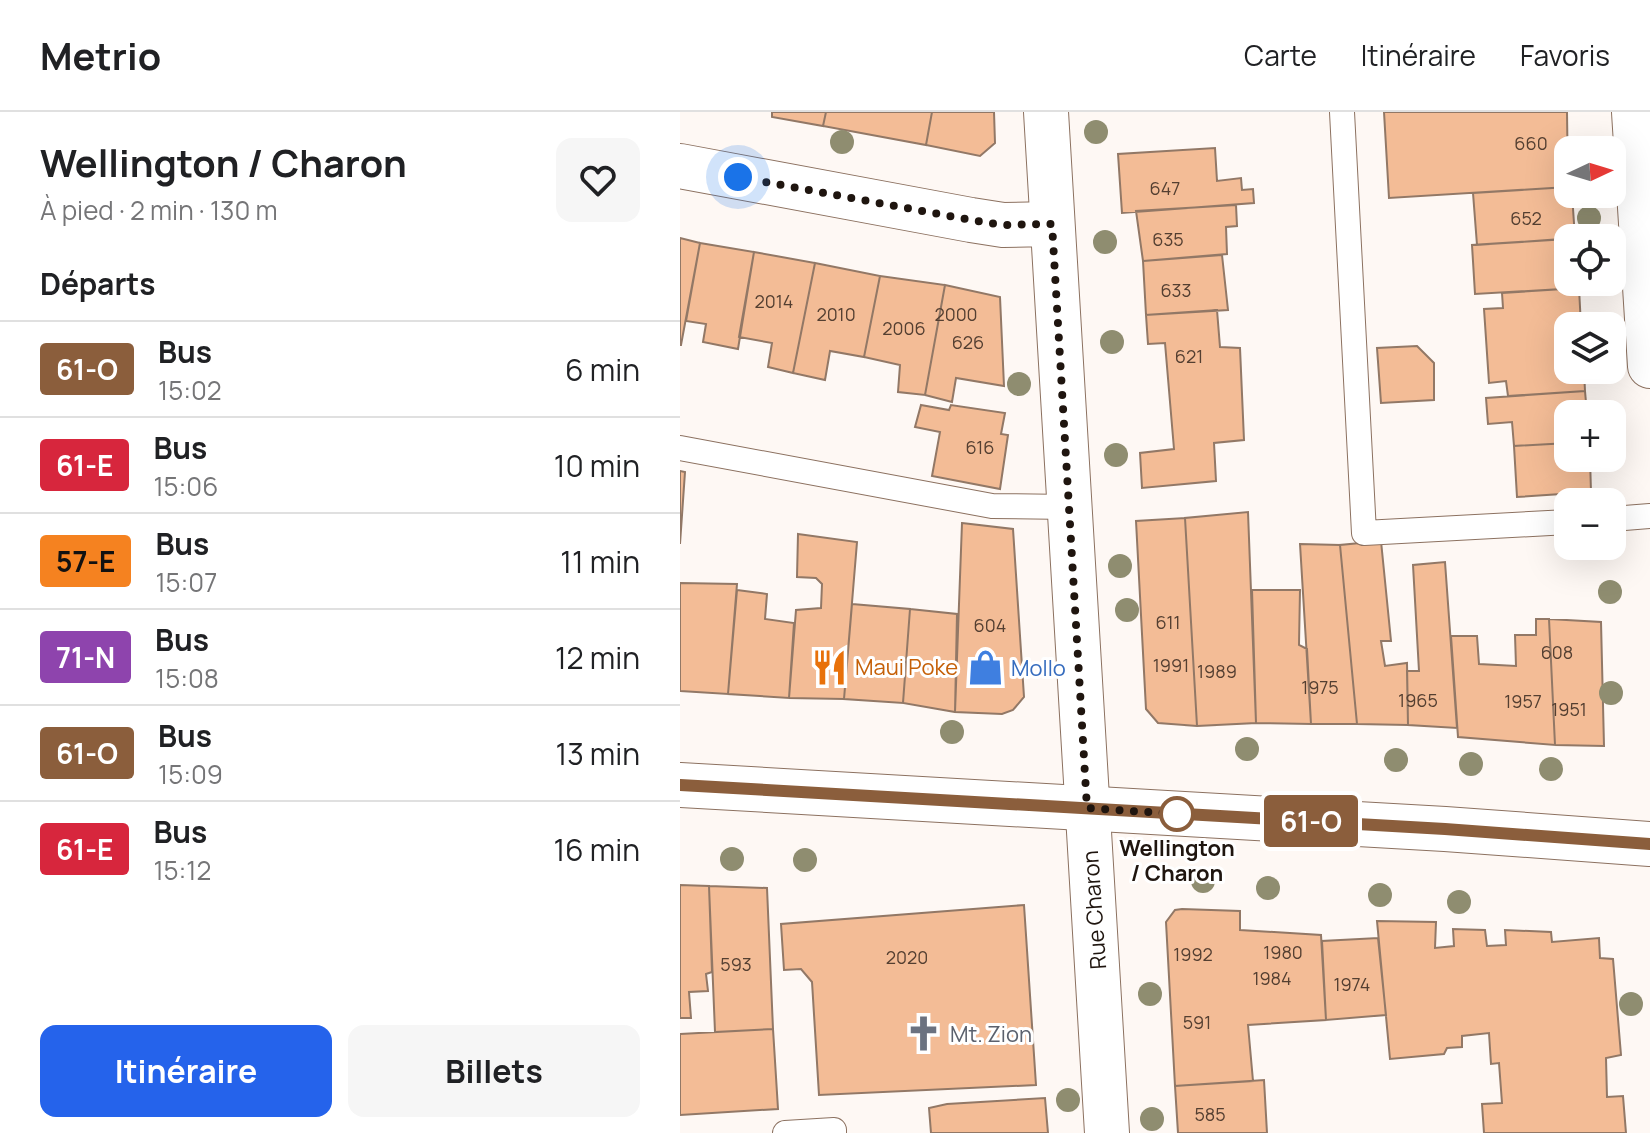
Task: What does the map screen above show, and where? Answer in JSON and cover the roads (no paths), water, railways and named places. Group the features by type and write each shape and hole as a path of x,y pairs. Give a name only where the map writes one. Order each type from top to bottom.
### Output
{"street":[{"name":"Rue Charon","path":"1046,112 1107,1133"},
{"path":"1634,112 1650,366"},
{"path":"680,166 1003,225 1052,224"},
{"path":"680,785 1650,844"}],"lane":[{"path":"1342,112 1364,533 1554,523"},
{"path":"680,448 992,506 1069,507"},
{"path":"1626,518 1650,516"},
{"path":"785,1133 834,1130 834,1133"}],"place":[{"name":"Maui Poke","path":"829,667"},
{"name":"Mollo","path":"985,668"},
{"name":"Wellington / Charon","path":"1177,814"},
{"name":"Mt. Zion","path":"924,1034"}]}
